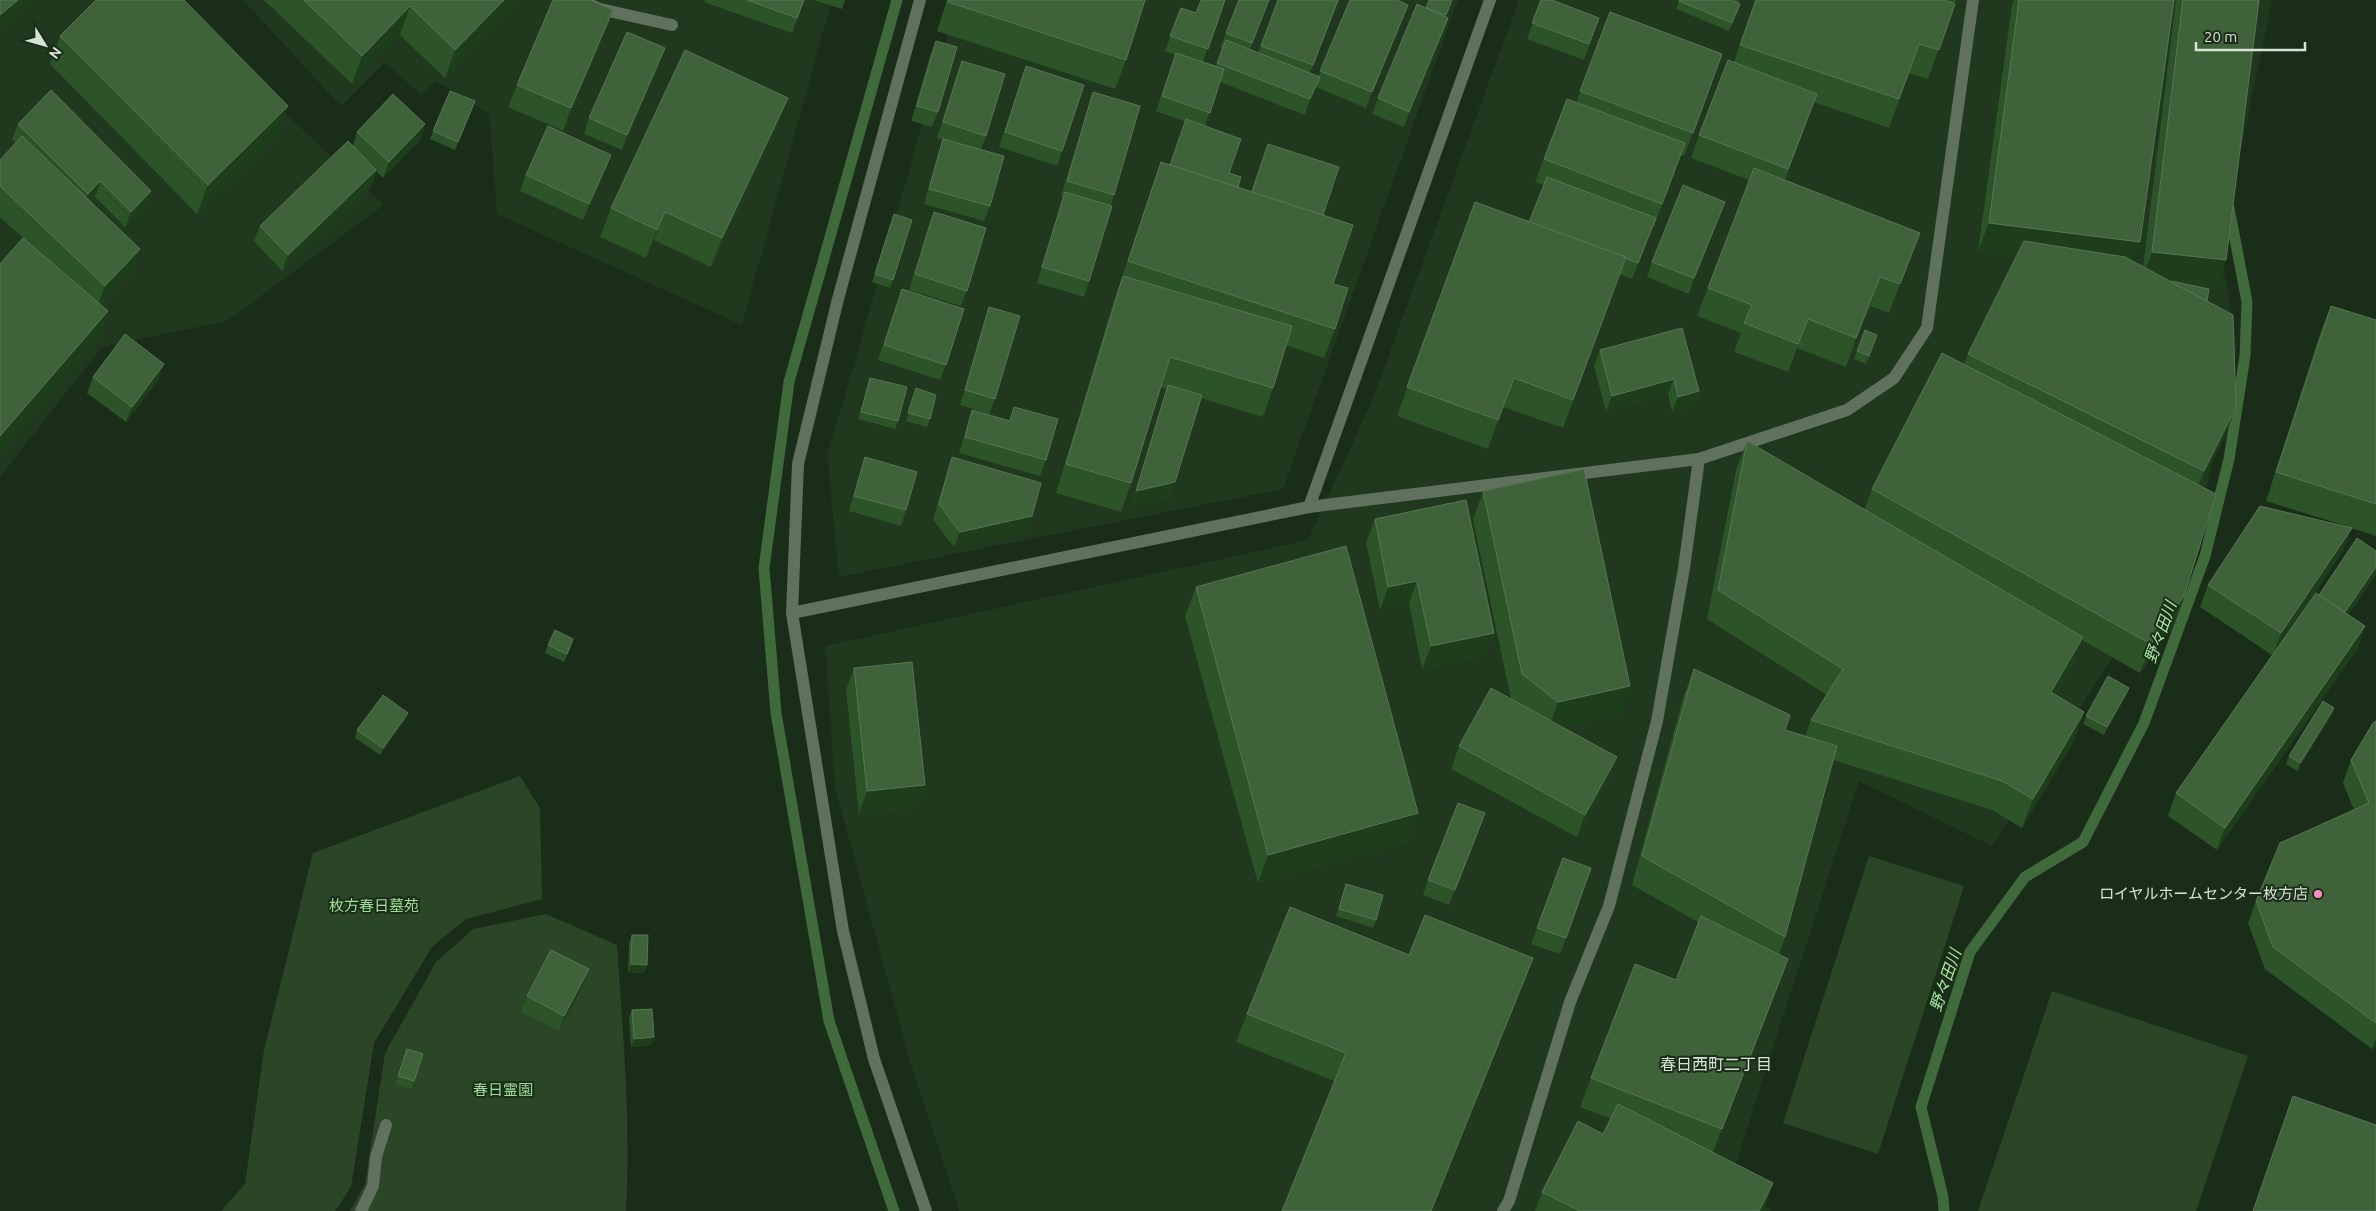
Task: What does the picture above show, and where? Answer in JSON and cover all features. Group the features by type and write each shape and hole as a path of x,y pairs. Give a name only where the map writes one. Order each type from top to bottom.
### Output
{"street":[{"path":"578,0 600,9 672,25"},
{"path":"920,0 838,299 798,464 792,613 820,778 842,931 874,1059 926,1211"},
{"path":"1309,506 1490,0"},
{"path":"792,613 1309,506 1699,459 1847,410 1894,378 1927,328 1973,0"},
{"path":"1503,1211 1508,1201 1570,1002 1609,906 1657,721 1684,568 1699,459"},
{"path":"361,1211 373,1186 376,1157 386,1125"}],"shaded area":[{"path":"0,0 163,0 384,205 227,321 102,347 0,477"},
{"path":"243,0 832,0 742,325 497,214 489,114 436,81 421,95 385,62 341,106"},
{"path":"957,0 1458,0 1283,489 839,577 827,454"},
{"path":"1519,0 2272,0 2221,248 2237,347 2199,522 1992,846 1859,781 1730,1182 1772,1211 959,1211 909,1058 835,788 825,646 1308,540 1372,401"}],"green space":[{"name":"枚方春日墓苑","path":"520,776 540,808 542,899 466,919 432,947 374,1043 351,1187 335,1211 221,1211 245,1184 264,1050 313,853"},
{"path":"1869,856 1964,886 1878,1154 1783,1123"},
{"name":"春日霊園","path":"546,914 617,945 627,1111 626,1211 350,1211 365,1184 385,1053 436,962 473,929"},
{"path":"2052,991 2248,1056 2196,1211 1978,1211"}],"building":[{"path":"0,0 18,0 0,15"},
{"path":"96,0 184,0 288,106 208,185 60,36"},
{"path":"304,0 504,0 455,50 410,6 362,56"},
{"path":"553,0 590,0 613,10 571,108 517,85"},
{"path":"747,0 804,0 797,18"},
{"path":"948,0 1145,0 1126,60 948,2"},
{"path":"1201,0 1225,0 1208,49 1170,36 1181,8 1196,13"},
{"path":"1239,0 1269,0 1252,43 1226,33"},
{"path":"1278,0 1338,0 1313,65 1261,46"},
{"path":"1350,0 1397,0 1408,5 1372,92 1320,71"},
{"path":"1429,0 1452,0 1446,15 1426,8"},
{"path":"1541,0 1552,0 1599,18 1589,44 1532,23"},
{"path":"1679,0 1731,0 1740,4 1732,23"},
{"path":"1756,0 1944,0 1955,4 1939,50 1919,44 1899,99 1740,45"},
{"path":"2019,0 2174,0 2140,242 1989,223"},
{"path":"2183,0 2259,0 2226,260 2152,252"},
{"path":"1417,4 1448,18 1409,112 1378,98"},
{"path":"1610,12 1722,54 1693,133 1580,91"},
{"path":"627,32 665,48 627,135 589,118"},
{"path":"1226,40 1320,77 1310,99 1217,63"},
{"path":"936,41 957,47 938,112 917,106"},
{"path":"685,50 788,98 722,238 665,212 657,230 611,208"},
{"path":"1176,53 1224,69 1210,113 1162,96"},
{"path":"1728,60 1817,94 1788,169 1699,135"},
{"path":"962,61 1005,74 986,136 943,122"},
{"path":"1026,66 1084,85 1062,151 1005,132"},
{"path":"51,90 151,191 131,212 100,181 88,194 18,124"},
{"path":"450,91 475,101 458,142 433,131"},
{"path":"1093,92 1140,106 1114,195 1067,181"},
{"path":"393,94 425,124 389,162 357,132"},
{"path":"1567,99 1685,143 1662,204 1544,159"},
{"path":"1186,119 1241,139 1229,173 1241,177 1238,187 1170,165"},
{"path":"548,126 611,155 589,204 526,175"},
{"path":"22,136 140,249 105,286 0,186 0,160"},
{"path":"943,139 1004,156 990,206 929,189"},
{"path":"348,141 376,170 288,255 260,226"},
{"path":"1268,144 1339,167 1323,215 1252,192"},
{"path":"1161,162 1353,225 1333,284 1348,288 1335,329 1128,261"},
{"path":"1754,168 1920,233 1900,284 1880,277 1856,338 1808,319 1798,344 1744,323 1752,305 1708,288"},
{"path":"1547,177 1656,218 1638,263 1529,222"},
{"path":"1683,185 1725,202 1694,278 1652,262"},
{"path":"1065,192 1112,206 1089,281 1042,267"},
{"path":"1475,202 1626,257 1573,400 1514,378 1498,420 1407,387"},
{"path":"934,212 986,228 967,291 915,274"},
{"path":"894,214 912,220 893,280 875,274"},
{"path":"23,238 108,311 0,436 0,264"},
{"path":"2024,241 2125,257 2233,315 2236,407 2204,471 1968,354"},
{"path":"1123,276 1292,326 1273,388 1170,357 1131,483 1066,464"},
{"path":"2171,282 2209,289 2207,301"},
{"path":"902,289 964,309 946,365 884,345"},
{"path":"2331,306 2376,320 2376,504 2276,472"},
{"path":"989,307 1020,316 995,399 965,390"},
{"path":"1682,328 1699,391 1678,397 1674,379 1612,396 1600,350"},
{"path":"1865,330 1877,335 1869,356 1857,351"},
{"path":"125,334 164,364 132,407 93,377"},
{"path":"1942,353 2216,494 2184,596 2151,644 1872,489"},
{"path":"870,378 907,387 898,421 861,412"},
{"path":"1168,385 1202,395 1175,482 1136,491"},
{"path":"916,388 936,395 930,419 908,413"},
{"path":"1014,407 1058,419 1046,460 965,437 972,410 1010,421"},
{"path":"1747,441 2083,637 2051,692 2084,712 2033,799 2002,781 1811,720 1843,669 1718,590"},
{"path":"865,457 917,472 906,510 854,496"},
{"path":"952,457 1041,483 1032,516 960,532 939,504"},
{"path":"1584,469 1630,686 1558,702 1522,674 1483,491"},
{"path":"1466,500 1494,633 1431,646 1417,581 1388,587 1375,519"},
{"path":"2260,506 2352,528 2281,633 2208,585"},
{"path":"2357,538 2376,551 2376,567 2345,612 2319,595"},
{"path":"1346,546 1418,813 1268,855 1196,587"},
{"path":"2316,593 2365,626 2225,828 2176,793"},
{"path":"555,630 573,639 567,654 548,645"},
{"path":"912,662 925,785 867,791 854,668"},
{"path":"1694,669 1790,715 1785,730 1837,746 1785,937 1642,856"},
{"path":"2108,676 2129,688 2107,727 2086,716"},
{"path":"1491,688 1617,757 1585,815 1459,746"},
{"path":"383,695 408,713 383,748 357,730"},
{"path":"2323,701 2334,708 2300,763 2289,756"},
{"name":"ロイヤルホームセンター枚方店","path":"2376,721 2376,1023 2273,947 2256,901 2280,843 2369,803 2351,760"},
{"path":"1458,803 1485,813 1455,890 1428,880"},
{"path":"1563,858 1591,868 1566,938 1537,928"},
{"path":"1346,884 1383,895 1376,920 1339,909"},
{"path":"1290,907 1409,955 1425,915 1533,958 1431,1211 1282,1211 1346,1053 1247,1014"},
{"path":"1701,916 1788,959 1722,1129 1591,1078 1635,964 1676,980"},
{"path":"632,935 648,935 647,965 631,964"},
{"path":"551,950 589,969 564,1016 527,996"},
{"path":"652,1009 654,1037 634,1039 632,1010"},
{"path":"407,1049 423,1054 414,1081 398,1076"},
{"path":"2293,1096 2376,1125 2376,1211 2253,1211"},
{"path":"1618,1104 1773,1183 1759,1211 1580,1211 1542,1192 1578,1121 1603,1134"}],"waterway":[{"path":"894,1211 829,1021 776,713 764,568 789,382 897,0"},
{"name":"野々田川","path":"1944,1211 1943,1197 1921,1107 1970,952 2025,877 2083,842 2144,723 2205,556 2229,459 2245,356 2247,302 2229,208"}],"place":[{"name":"ロイヤルホームセンター枚方店","path":"2318,894"}],"district":[{"name":"春日西町二丁目","path":"1716,1064"}]}
